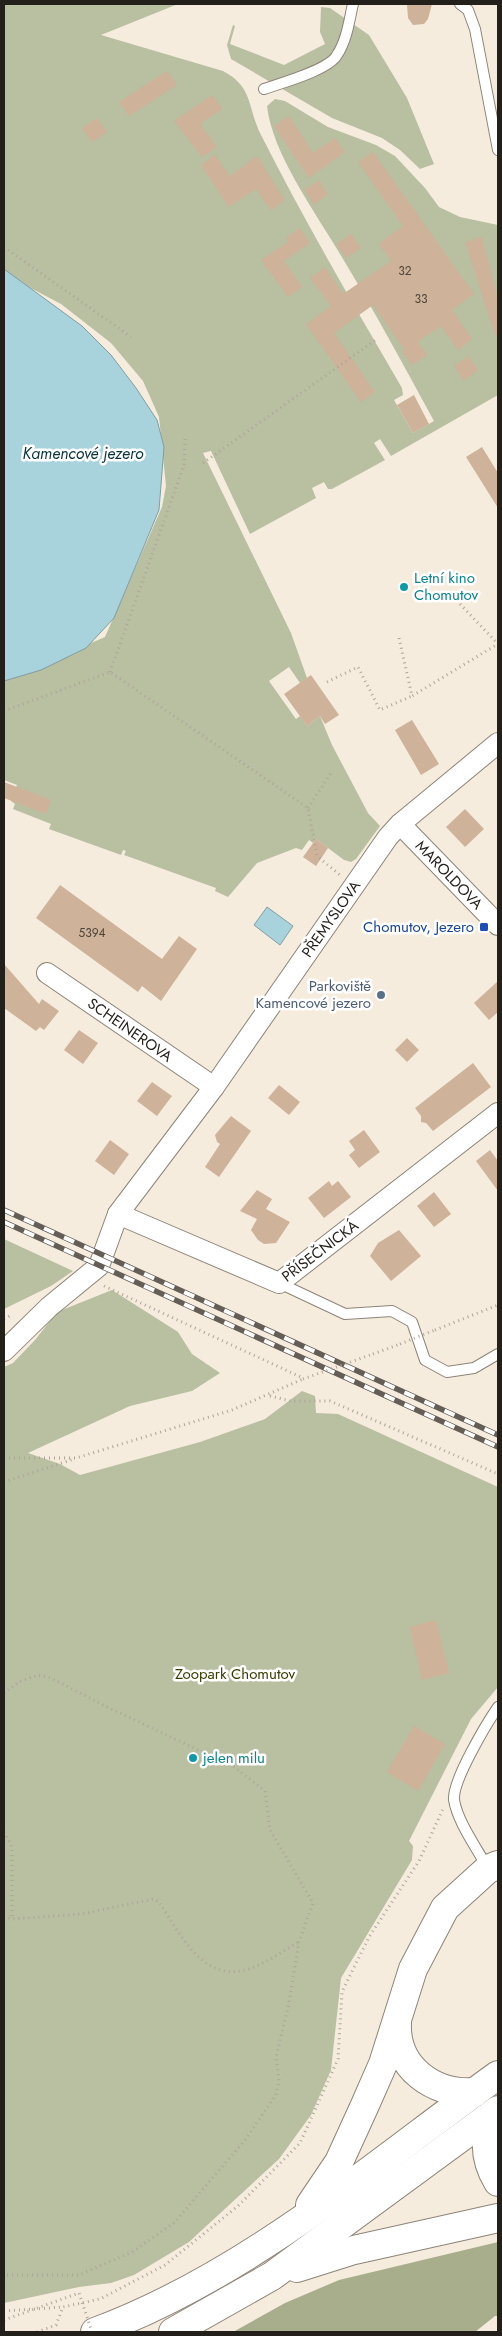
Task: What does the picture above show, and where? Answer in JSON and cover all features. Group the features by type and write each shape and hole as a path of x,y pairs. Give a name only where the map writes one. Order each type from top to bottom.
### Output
{"highway":[{"path":"298,2222 339,2162 383,2064 413,1969 445,1908 493,1867"},
{"path":"398,2018 399,2044 411,2067 420,2076 441,2089 475,2092"},
{"path":"93,2332 180,2294 254,2253 498,2075"},
{"path":"497,2111 487,2135 486,2147 490,2165 498,2182"},
{"path":"173,2332 272,2276 497,2111"},
{"path":"272,2276 354,2250 498,2218"}],"street":[{"name":"PŘEMYSLOVA","path":"4,1351 49,1308 99,1266 118,1214 214,1087 388,837 400,824 498,743"},
{"name":"MAROLDOVA","path":"400,824 498,925"},
{"name":"SCHEINEROVA","path":"47,972 214,1087"},
{"name":"PŘÍSEČNICKÁ","path":"118,1214 279,1283 498,1113"}],"lane":[{"path":"264,89 308,74 336,57 346,36 353,4"},
{"path":"460,4 468,10 475,29 498,150"},
{"path":"279,1283 345,1314 392,1311 412,1322 425,1360 447,1372 474,1368 498,1354"},
{"path":"493,1867 464,1824 454,1798 470,1752 498,1707"}],"path":[{"path":"4,247 131,338"},
{"path":"203,462 377,339"},
{"path":"110,672 184,465 185,439"},
{"path":"328,682 358,667 380,710 412,696 498,644 460,604"},
{"path":"399,638 412,696"},
{"path":"4,711 110,672"},
{"path":"110,672 308,808"},
{"path":"331,774 308,808 317,856 354,887"},
{"path":"77,1284 104,1286 303,1378"},
{"path":"4,1482 232,1410 303,1378 374,1354 498,1305"},
{"path":"268,1395 291,1401 330,1401 498,1474"},
{"path":"4,1458 76,1458"},
{"path":"4,1693 19,1682 38,1675 51,1678 101,1704 234,1766 265,1791 270,1830 313,1903 299,1942 288,2008 276,2058 279,2080 276,2095 245,2140 174,2223 132,2252 79,2275 4,2275"},
{"path":"4,2311 63,2307 100,2299 165,2265 238,2206 300,2143 338,2059 342,1992 369,1937 418,1861 444,1805 454,1798"},
{"path":"4,1832 12,1847 12,1919"},
{"path":"4,1916 12,1919 82,1914 153,1899 159,1902 197,1958 213,1968 229,1973 252,1968 299,1942"},
{"path":"4,2320 79,2293 93,2332"},
{"path":"37,2332 56,2325 63,2307"}],"green space":[{"path":"4,4 178,4 101,35 223,71 240,83 248,97 260,133 294,198 402,388 403,395 394,400 413,433 434,421 362,291 295,180 270,124 267,106 275,99 285,101 328,127 376,145 395,156 425,188 439,207 460,217 498,225 498,395 391,456 380,439 374,443 385,460 332,489 328,489 324,482 312,488 316,498 250,534 211,451 203,453 291,633 307,678 300,683 289,667 269,681 296,719 300,716 307,726 320,716 332,745 368,813 380,826 356,859 351,862 344,860 316,839 313,843 309,840 302,850 296,848 257,863 228,897 215,891 216,888 124,855 126,851 123,850 121,855 49,829 51,824 13,809 15,804 11,801 17,785 4,780 4,680 105,637 162,507 166,486 159,417 143,381 111,343 61,304 4,274"},
{"path":"321,7 330,8 369,35 407,98 434,164 420,169 400,150 382,138 332,118 231,59 227,45 233,25 235,26 230,44 284,65 325,44 320,32"},
{"path":"4,1239 73,1271 51,1286 4,1309"},
{"name":"Zoopark Chomutov","path":"112,1290 178,1332 192,1354 220,1373 192,1391 130,1406 28,1453 60,1464 80,1475 200,1442 265,1419 302,1391 315,1396 316,1413 338,1414 498,1487 498,1687 471,1719 409,1841 413,1846 412,1860 341,1978 331,2070 311,2115 279,2159 189,2242 134,2275 111,2283 79,2287 4,2303 4,1367 13,1363 35,1340 57,1312"},
{"path":"498,2242 498,2316 495,2316 475,2332 233,2332 285,2303 339,2280"}],"water":[{"name":"Kamencové jezero","path":"4,269 82,326 111,355 157,420 164,447 159,510 114,618 86,648 41,670 4,681"},
{"path":"267,907 293,926 280,945 254,925"}],"building":[{"path":"407,4 432,4 428,19 424,24 413,25 408,18"},
{"path":"167,71 177,85 129,116 119,102"},
{"path":"212,95 222,109 200,124 217,147 202,157 174,121"},
{"path":"289,116 313,153 335,138 345,152 309,178 274,126"},
{"path":"97,118 107,132 92,142 82,128"},
{"path":"373,152 474,294 452,310 472,339 458,350 441,326 418,342 427,355 412,365 402,351 404,349 373,305 334,333 375,392 361,402 306,324 331,306 310,278 325,267 343,294 391,261 379,244 403,226 358,162"},
{"path":"215,155 230,176 257,156 285,200 271,210 256,189 229,207 201,165"},
{"path":"319,180 328,194 314,205 304,190"},
{"path":"300,228 310,243 284,261 302,287 288,297 261,260 288,242 286,238"},
{"path":"351,234 361,248 346,258 336,244"},
{"path":"482,237 498,299 498,335 495,335 465,242"},
{"path":"468,356 478,370 464,381 454,366"},
{"path":"414,395 429,424 413,433 397,405"},
{"path":"482,447 498,473 498,508 466,457"},
{"path":"311,675 339,715 325,724 320,716 307,726 284,694"},
{"path":"412,720 439,764 421,775 395,730"},
{"path":"4,782 51,800 46,814 4,798"},
{"path":"465,809 484,829 465,847 446,827"},
{"path":"316,839 328,848 316,866 303,857"},
{"path":"60,885 162,959 179,936 197,949 161,1001 142,986 138,992 36,918"},
{"path":"4,964 39,1004 42,999 59,1011 44,1030 40,1027 36,1031 4,1008"},
{"path":"498,981 498,1012 489,1020 474,1003"},
{"path":"79,1030 98,1043 83,1064 64,1050"},
{"path":"407,1038 419,1050 407,1062 395,1050"},
{"path":"473,1063 491,1087 433,1131 426,1123 421,1122 421,1116 415,1108"},
{"path":"152,1082 172,1096 157,1116 137,1101"},
{"path":"279,1085 300,1102 289,1115 268,1098"},
{"path":"231,1116 251,1131 219,1177 205,1167 220,1144 217,1142 215,1135"},
{"path":"364,1130 380,1152 359,1168 349,1155 355,1150 349,1141"},
{"path":"110,1140 129,1154 114,1175 95,1161"},
{"path":"490,1150 498,1161 498,1191 476,1161"},
{"path":"329,1181 332,1186 338,1181 351,1197 324,1218 308,1198"},
{"path":"257,1190 272,1199 266,1209 290,1222 276,1243 264,1244 258,1240 251,1230 257,1219 240,1211"},
{"path":"434,1192 451,1214 434,1227 417,1206"},
{"path":"399,1230 421,1256 391,1281 370,1256 378,1243"},
{"path":"436,1620 449,1673 422,1680 410,1627"},
{"path":"414,1726 445,1744 418,1791 387,1772"}],"railway":[{"path":"4,1210 498,1435"},
{"path":"4,1222 498,1447"}],"place":[{"name":"Letní kino Chomutov","path":"404,587"},
{"name":"Chomutov, Jezero","path":"484,927"},
{"name":"Parkoviště Kamencové jezero","path":"381,995"},
{"name":"jelen milu","path":"193,1758"}]}
